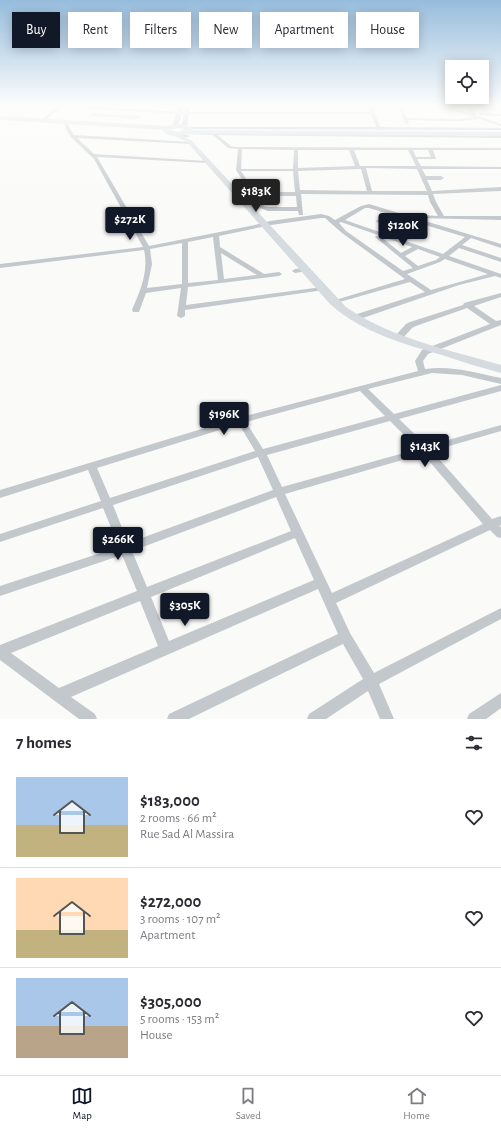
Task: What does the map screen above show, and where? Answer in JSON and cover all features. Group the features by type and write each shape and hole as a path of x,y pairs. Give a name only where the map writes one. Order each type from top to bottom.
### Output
{"main road":[{"path":"187,139 263,225 334,302 354,318 376,329 399,337 501,369"}],"street":[{"path":"76,139 94,155 147,248 149,254 149,274 136,310"},
{"path":"220,139 232,148 240,151 296,149 501,150"},
{"path":"296,149 295,170 302,219"},
{"path":"351,149 370,193"},
{"path":"410,149 442,217"},
{"path":"415,158 434,158 430,149"},
{"path":"240,151 238,170 264,208 300,209"},
{"path":"94,155 207,162"},
{"path":"238,170 295,170 360,167 501,168"},
{"path":"424,178 441,178"},
{"path":"254,194 430,193 501,189"},
{"path":"338,221 363,207 371,206 501,246"},
{"path":"365,228 394,213"},
{"path":"0,266 147,248 263,225 324,216 365,228 498,275"},
{"path":"411,218 501,218"},
{"path":"338,221 344,232 410,280 431,293"},
{"path":"379,221 422,236"},
{"path":"216,234 221,281"},
{"path":"402,274 438,261 470,236"},
{"path":"378,237 418,269"},
{"path":"181,316 185,286 185,240"},
{"path":"457,245 501,260"},
{"path":"401,256 418,246"},
{"path":"218,248 263,276"},
{"path":"296,271 305,270"},
{"path":"142,292 279,274"},
{"path":"354,318 431,293 498,275"},
{"path":"334,302 410,280"},
{"path":"183,308 322,289"},
{"path":"399,337 408,326 467,305 501,295"},
{"path":"467,305 498,323"},
{"path":"422,372 419,361 425,352 498,323"},
{"path":"0,494 242,420 422,372 434,370 449,371 501,381"},
{"path":"362,388 424,450 490,524 501,534"},
{"path":"0,538 260,453 501,388"},
{"path":"242,420 260,453 346,637 371,681 387,719"},
{"path":"0,591 125,549 278,492 501,428"},
{"path":"92,465 166,648"},
{"path":"330,600 501,520"},
{"path":"0,652 144,593 297,533"},
{"path":"59,695 321,582"},
{"path":"314,719 371,681 501,613"},
{"path":"174,719 346,637"},
{"path":"0,652 90,719"},
{"path":"474,719 501,701"}]}
